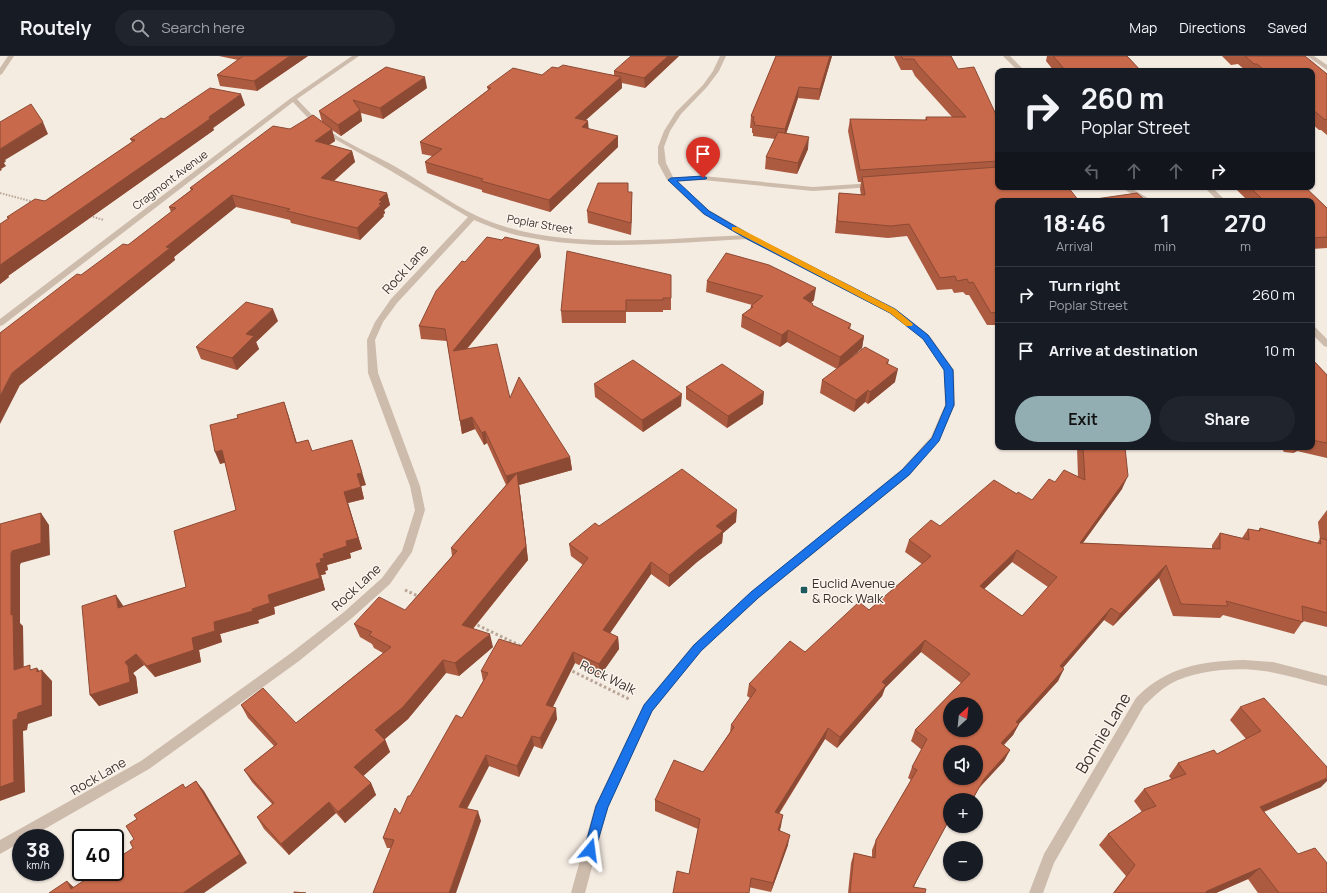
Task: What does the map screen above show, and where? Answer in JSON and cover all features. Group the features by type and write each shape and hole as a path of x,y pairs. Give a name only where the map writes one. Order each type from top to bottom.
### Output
{"street":[{"path":"0,73 11,56"},
{"name":"Cragmont Avenue","path":"0,323 293,99 356,56"},
{"path":"578,893 602,806 648,708 697,648 749,600 781,572 906,472 935,439 950,405 949,370 926,337 893,311 749,237 706,212 671,180 662,163 661,147 667,131 678,113 705,86 716,71 723,56"},
{"path":"1006,56 1019,68"},
{"path":"1310,56 1327,68"},
{"name":"Poplar Street","path":"293,99 311,118 335,136 394,169 473,217 498,227 527,235 574,241 631,242 749,237"},
{"path":"671,180 703,178 791,188 879,184"},
{"path":"1129,190 1144,198"},
{"path":"1211,190 1219,198"},
{"name":"Rock Lane","path":"0,847 145,765 295,657 348,616 386,581 407,552 420,510 415,486 373,373 371,340 379,322 394,300 473,217"},
{"path":"1315,332 1327,344"},
{"name":"Bonnie Lane","path":"1036,893 1049,859 1108,756 1140,702 1157,686 1179,675 1214,667 1257,665 1327,681"}],"path":[{"path":"0,193 38,203"},
{"path":"83,214 128,226"},
{"path":"386,581 422,598"},
{"path":"471,622 528,650"},
{"name":"Rock Walk","path":"563,667 648,708"}],"building":[{"path":"243,56 290,56 254,81 217,75"},
{"path":"631,56 668,56 644,78 614,71"},
{"path":"776,56 830,56 820,89 799,87 785,129 754,125 754,117 751,116"},
{"path":"901,56 951,56 958,69 974,67 995,112 995,161 860,170 850,119 927,120 926,117 966,117 914,59 903,59"},
{"path":"1053,56 1127,56 1138,68 1063,68"},
{"path":"1245,56 1305,56 1327,74 1327,120 1315,112 1315,68 1262,68 1257,64 1254,64"},
{"path":"563,65 621,77 575,118 588,121 582,127 618,136 549,200 481,181 483,179 425,162 442,149 420,142 491,88 487,87 513,68 542,75 552,67 558,68"},
{"path":"386,67 425,77 380,108 353,100 360,110 338,125 319,111"},
{"path":"210,88 241,94 209,117 210,119 0,265 0,224 9,218 7,217 35,199 45,201 135,140 130,139 161,118 164,119"},
{"path":"31,104 43,122 0,149 0,122"},
{"path":"313,115 332,129 315,141 352,151 321,178 387,193 379,200 382,201 379,204 381,205 357,228 287,211 290,209 232,195 166,247 170,248 12,373 0,396 0,333 77,274 81,275 123,244 128,245 176,208 169,207 193,189 190,188 273,126 290,129"},
{"path":"778,132 809,137 798,163 766,157"},
{"path":"995,167 995,190 1070,190 1077,198 995,198 995,312 991,313 973,282 969,283 967,279 957,281 955,276 940,278 909,224 891,226 837,221 839,193 865,195 862,177"},
{"path":"598,183 628,183 628,192 632,192 631,223 587,211"},
{"path":"1253,190 1308,190 1327,208 1327,237 1315,238 1315,198 1261,198"},
{"path":"1137,193 1143,198 1103,198"},
{"path":"487,237 502,240 505,237 539,245 453,351 497,344 510,398 519,377 570,457 506,476 485,431 482,433 472,417 460,421 445,329 419,326 436,291 462,261 465,262"},
{"path":"567,251 671,275 671,298 663,298 663,300 626,300 626,311 561,311"},
{"path":"726,253 769,265 816,288 803,298 813,304 812,305 851,324 848,328 864,336 840,357 788,330 782,335 742,315 753,307 751,306 763,296 707,281"},
{"path":"246,302 273,309 246,334 254,336 232,358 196,347"},
{"path":"865,347 889,360 886,363 898,369 870,392 868,390 856,400 822,380"},
{"path":"633,360 682,394 642,420 594,384"},
{"path":"1315,362 1327,375 1327,443 1315,441"},
{"path":"722,364 764,392 728,416 686,387"},
{"path":"284,402 296,443 308,440 312,451 352,440 362,473 357,474 361,487 344,492 358,538 346,541 347,546 323,554 324,558 320,559 321,562 316,564 320,578 268,595 270,603 252,609 253,611 214,622 215,631 192,638 194,650 147,666 136,654 125,662 128,666 130,682 90,695 82,606 116,595 118,608 186,587 174,531 236,510 222,450 215,452 210,425 238,418 237,415"},
{"path":"1083,450 1125,450 1128,476 1080,543 1220,549 1220,533 1249,540 1248,529 1260,531 1260,528 1321,544 1320,538 1327,540 1327,613 1302,606 1303,622 1226,601 1228,606 1181,604 1166,565 1120,614 1111,608 1060,666 1064,669 1016,722 1019,724 1001,743 1010,750 983,781 983,745 943,745 943,785 981,785 976,793 943,793 943,831 913,887 926,889 925,893 850,893 854,853 875,858 876,840 917,770 912,767 927,739 915,730 943,701 943,737 983,737 983,697 947,697 970,674 925,640 882,682 886,685 840,737 828,728 775,812 783,815 778,830 790,835 773,883 751,878 749,893 673,893 677,871 689,874 700,819 655,800 674,760 703,772 734,727 731,725 756,690 749,684 790,641 805,652 859,602 869,610 931,556 909,540 931,520 940,526 994,480 1017,494 1018,492 1032,500 1049,479 1055,482 1064,470 1085,480","holes":["1017,550 1057,577 1022,616 980,586"]},
{"path":"682,469 737,510 716,526 723,531 669,575 651,562 603,630 618,637 599,664 573,652 546,705 556,708 540,738 532,736 517,766 486,755 459,807 478,811 449,893 373,893 394,840 383,838 395,808 400,814 408,796 410,796 456,715 462,718 488,673 481,671 499,639 521,646 588,558 569,544 595,523 599,526"},
{"path":"517,473 526,546 462,625 490,634 455,663 443,660 403,707 375,730 385,740 354,767 371,783 338,812 329,802 281,844 257,817 274,803 244,770 277,744 241,705 263,688 296,723 391,647 369,635 372,632 354,624 379,597 405,610 457,551 451,548"},
{"path":"41,513 41,543 12,551 11,553 11,615 13,614 14,670 30,665 30,670 37,668 37,672 42,670 42,705 18,713 17,719 13,720 14,782 0,787 0,524"},
{"path":"1264,698 1327,767 1327,778 1260,807 1298,854 1315,848 1327,863 1327,893 1279,893 1260,868 1205,893 1114,893 1135,865 1108,834 1143,811 1156,806 1144,789 1186,774 1178,763 1214,750 1217,754 1261,731 1240,707"},
{"path":"196,781 240,854 183,893 49,893 67,881 71,889 83,881 124,881 124,854 133,848 130,842 134,839 126,826 137,819 134,815 183,784 185,788"}],"slow traffic":[{"path":"735,229 893,311 909,324"}],"place":[{"name":"Euclid Avenue & Rock Walk","path":"804,590"}],"route":[{"path":"590,850 602,806 648,708 697,648 781,572 906,472 935,439 950,405 949,370 926,337 893,311 749,237 706,212 671,180 703,178"}]}
